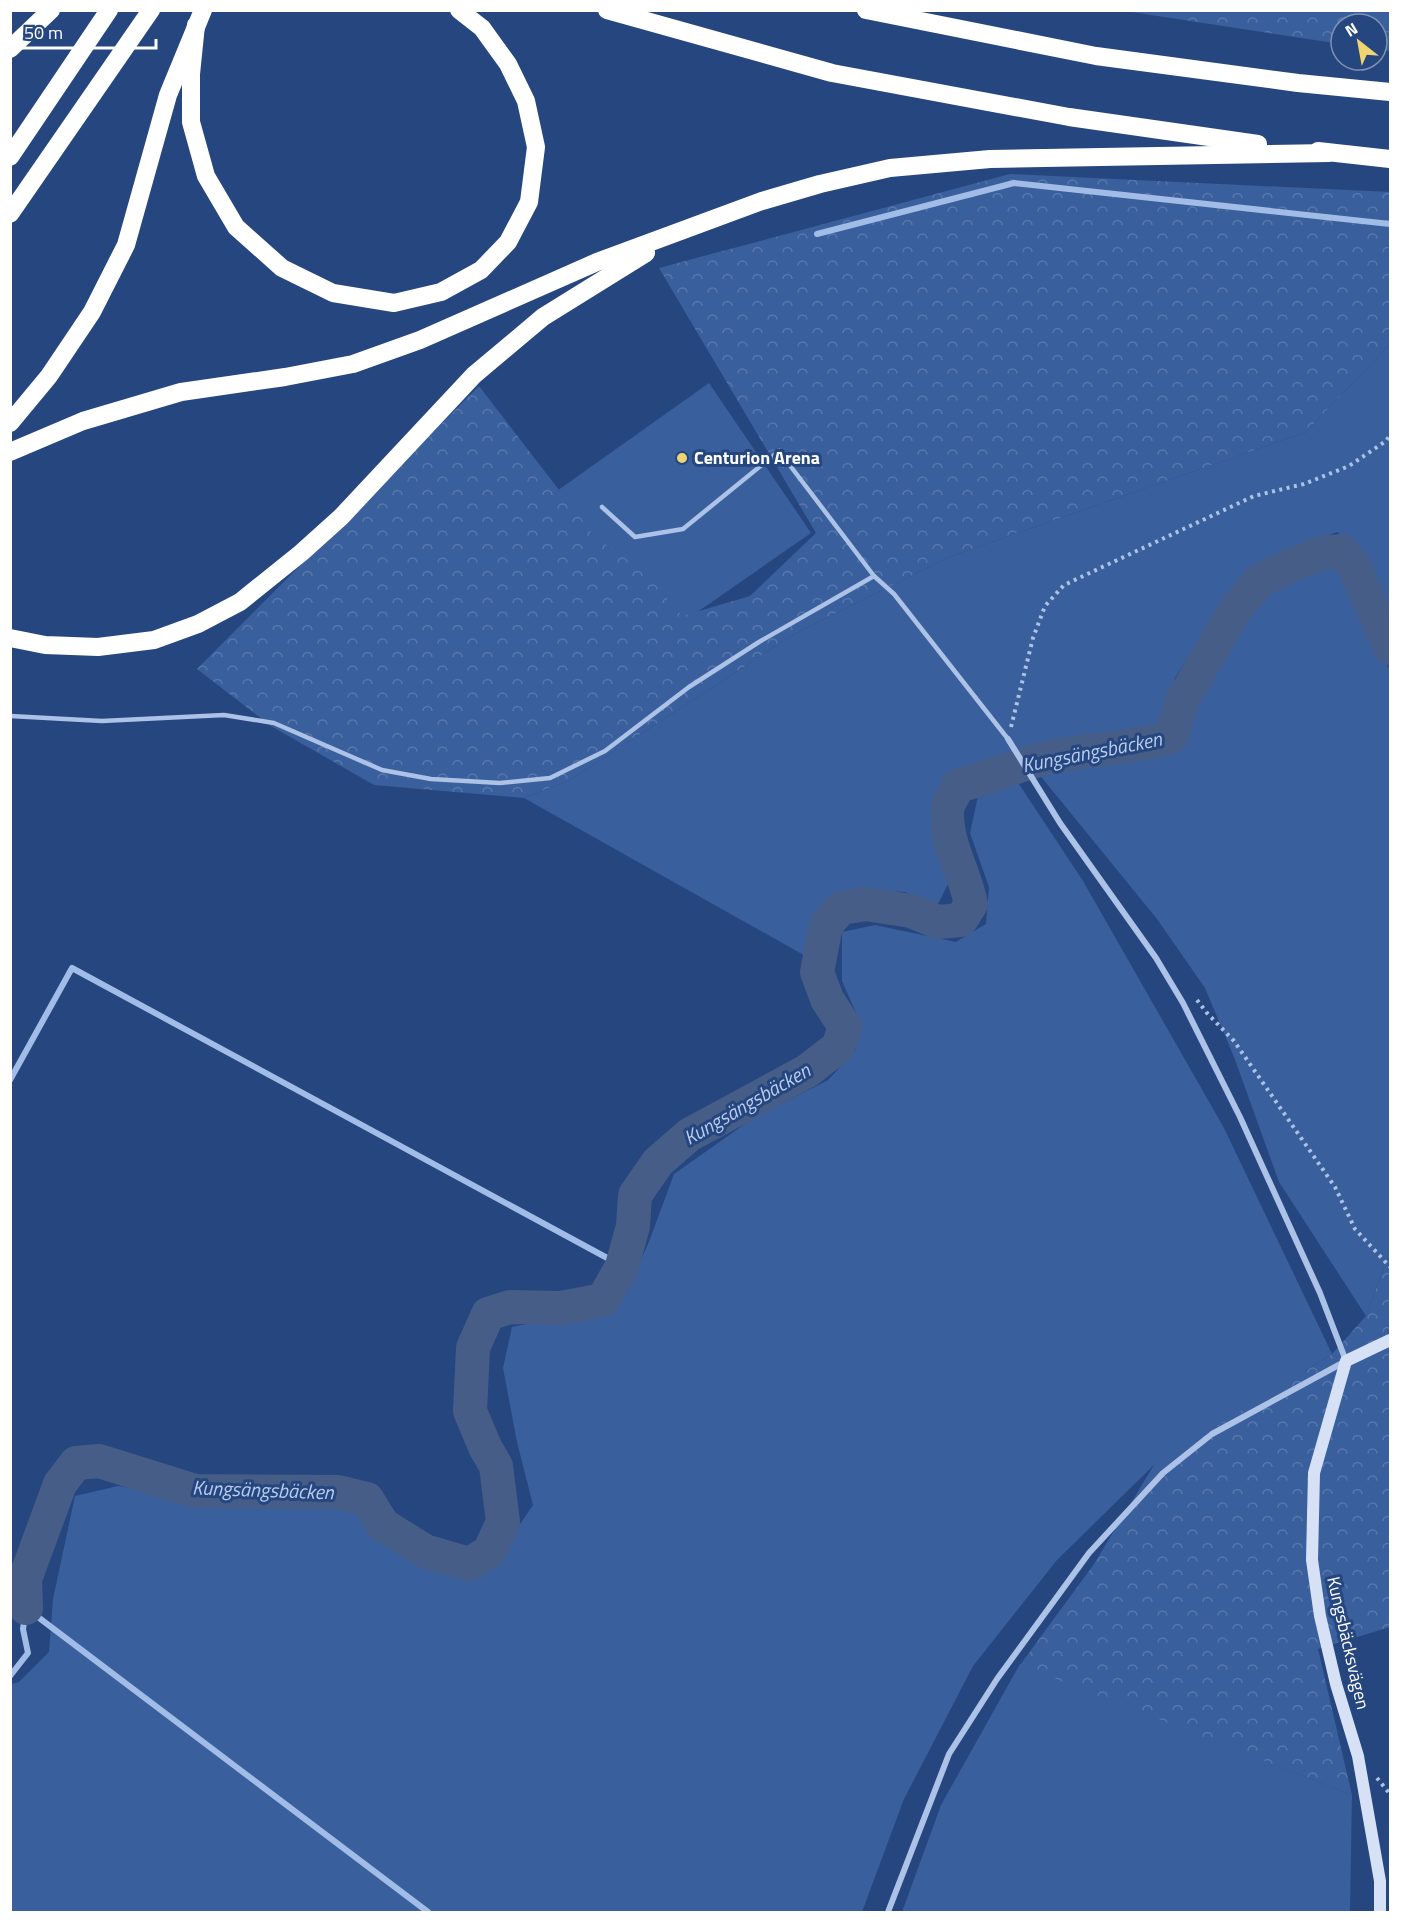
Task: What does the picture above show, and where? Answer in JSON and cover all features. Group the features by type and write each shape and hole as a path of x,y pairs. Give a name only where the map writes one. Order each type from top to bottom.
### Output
{"highway":[{"path":"10,49 51,10"},
{"path":"10,157 109,10"},
{"path":"10,214 151,10"},
{"path":"200,18 191,74 191,122 206,176 236,227 282,268 333,293 394,303 441,292 481,270 508,242 529,202 536,147 526,101 508,64 482,28 459,10"},
{"path":"607,10 832,73 1069,117 1242,142 1390,159"},
{"path":"866,10 1095,56 1390,92"},
{"path":"10,423 49,376 93,312 126,245 168,96 200,18"},
{"path":"10,452 84,421 181,392 285,377 353,364 420,340 597,262 762,201 820,184 890,168 990,159 1329,153"},
{"path":"10,639 45,645 98,647 154,640 198,624 240,602 341,517 474,375 543,317 681,232"}],"street":[{"path":"1008,739 1041,794 1156,958 1183,1004 1244,1127 1320,1293 1346,1361"},
{"path":"888,1912 949,1754 997,1679 1089,1553 1163,1473 1212,1434 1346,1361 1390,1340"},
{"name":"Kungsbäcksvägen","path":"1346,1361 1314,1473 1312,1560 1320,1616 1335,1684 1358,1756 1380,1881 1380,1912"}],"lane":[{"path":"602,507 635,537 683,529 779,451 874,576 894,594 1008,739"},
{"path":"10,716 102,721 224,714 274,723 382,770 431,779 500,783 550,778 605,751 699,681 759,642 874,576"}],"path":[{"path":"1008,739 1033,638 1045,606 1064,585 1254,496 1304,484 1349,466 1386,441 1390,435"},
{"path":"1194,997 1234,1041 1335,1187 1355,1229 1390,1267"}],"green space":[{"path":"1125,11 1390,11 1390,51 1389,12 1329,12 1329,42"},
{"path":"1010,174 1390,192 1390,344 1306,432 949,557 796,633 570,780 524,798 374,785 271,726 197,669 479,386 596,538 640,567 682,616 750,596 816,533 659,268"},
{"path":"1390,344 1390,603 1380,608 1378,591 1361,551 1337,532 1255,567 1224,602 1175,678 1163,724 1078,747 1031,750 992,765 955,774 940,801 938,842 953,874 938,904 905,892 860,890 828,898 815,922 809,958 524,798 570,780 796,633 949,557 1306,432"},
{"name":"Centurion Arena","path":"709,383 811,533 673,629 485,542"},
{"path":"1320,561 1342,562 1353,581 1366,623 1390,670 1390,1250 1366,1316 1279,1182 1234,1057 1205,988 1157,919 1034,768 1076,757 1158,750 1182,743 1197,682 1247,604 1270,578"},
{"path":"1013,775 1083,881 1224,1128 1332,1354 1306,1370 1268,1415 1154,1465 1057,1560 973,1666 904,1799 862,1912 11,1912 11,1684 19,1682 49,1652 53,1599 75,1496 118,1486 185,1496 274,1495 341,1498 411,1552 469,1576 506,1545 533,1505 517,1442 503,1368 512,1327 571,1315 627,1292 674,1174 752,1119 828,1080 855,1051 860,1022 842,981 842,932 875,925 956,942 986,924 989,887 970,833 978,796"},
{"path":"1390,1250 1390,1627 1318,1649 1352,1795 1020,1665 1094,1564 1154,1465 1332,1354 1366,1316"},
{"path":"1020,1664 1352,1795 1350,1912 902,1912 941,1805"}],"waterway":[{"path":"817,234 1014,183 1390,224"},
{"name":"Kungsängsbäcken","path":"26,1608 25,1579 60,1484 76,1463 99,1461 195,1491 338,1492 367,1499 383,1525 425,1551 469,1564 489,1552 503,1522 496,1466 485,1447 470,1411 473,1348 488,1314 510,1307 561,1308 603,1300 622,1266 633,1226 635,1195 658,1162 689,1135 807,1071 838,1047 845,1027 827,999 817,972 826,925 841,908 866,904 911,911 938,922 961,920 971,904 947,824 947,809 958,786 1047,758 1171,737 1182,701 1235,610 1260,580 1323,553 1341,551 1353,564 1390,648"},
{"path":"10,1080 72,968 622,1266"},
{"path":"10,1676 28,1653 23,1629 26,1608 428,1912"}],"place":[{"name":"Centurion Arena","path":"682,458"}]}
